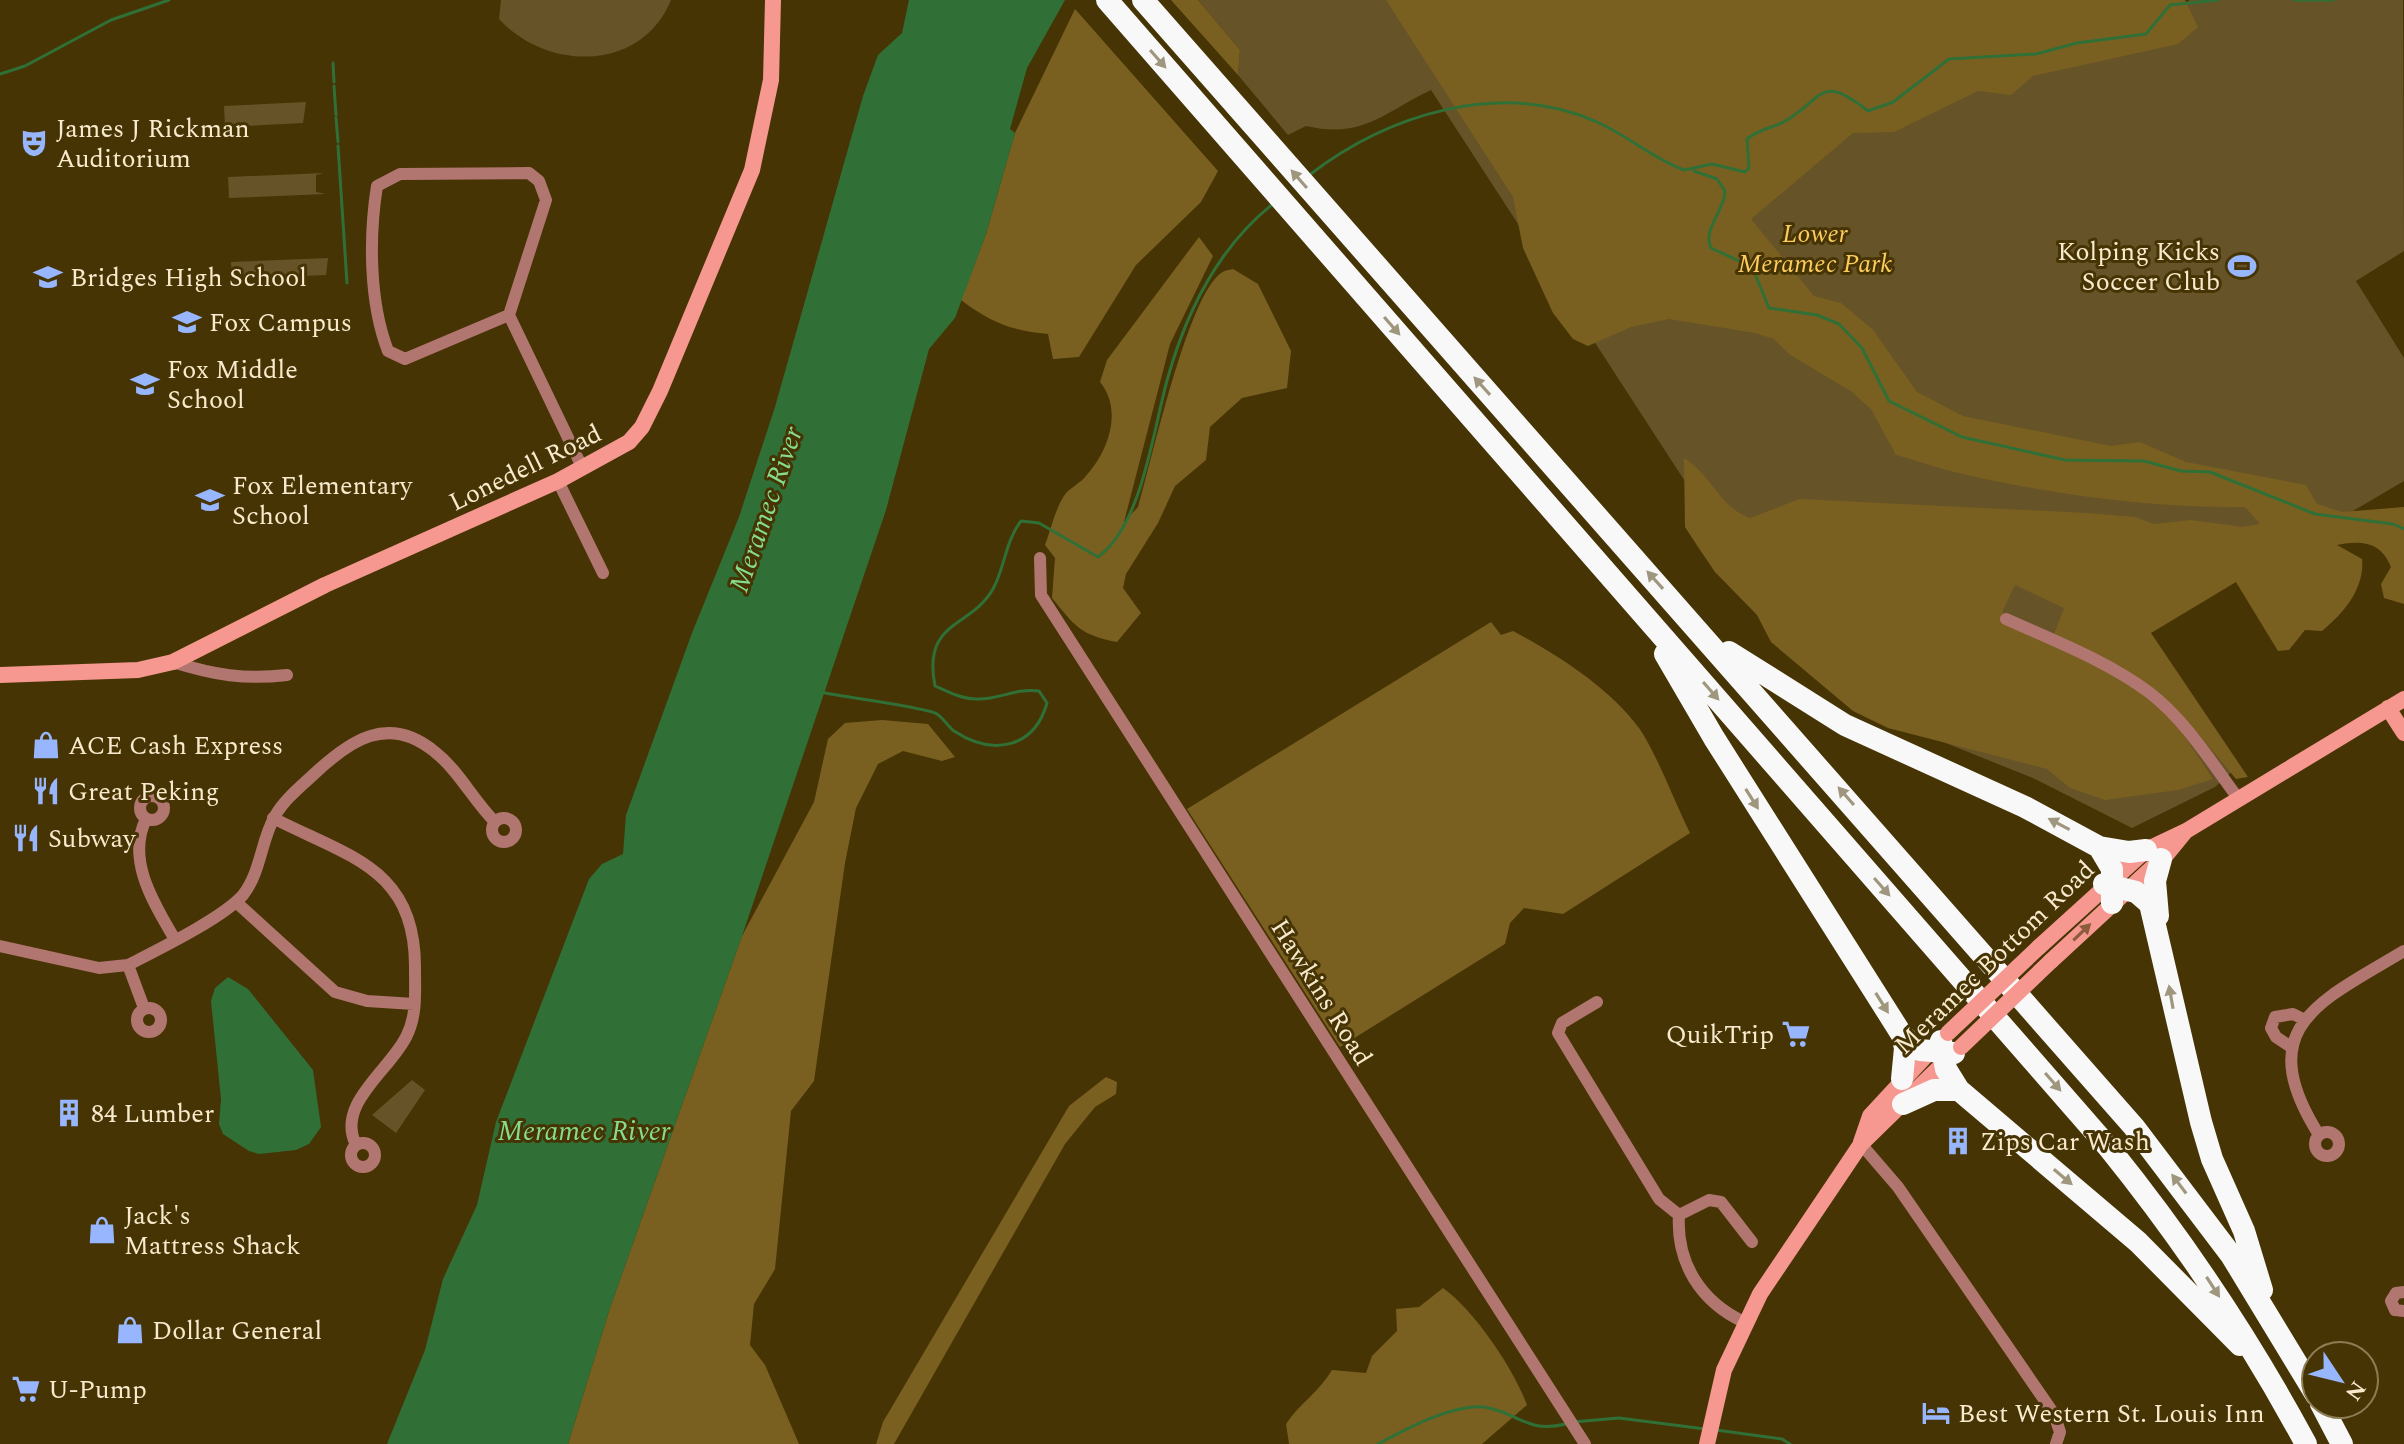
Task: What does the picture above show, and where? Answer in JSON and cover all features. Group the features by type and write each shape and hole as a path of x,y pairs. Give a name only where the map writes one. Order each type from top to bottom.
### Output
{"highway":[{"path":"1107,0 2109,1148 2205,1275 2263,1367 2306,1444"},
{"path":"1143,0 2134,1127 2200,1213 2271,1318 2300,1368"},
{"path":"1641,611 1714,738 1902,1035 1905,1048 1902,1079"},
{"path":"1707,638 1845,725 2025,807 2099,847 2154,854 2159,929 2201,1122 2212,1159 2244,1231 2271,1318"},
{"path":"2099,847 2108,860 2114,888 2150,904 2159,929"},
{"path":"1902,1035 1945,1049 1959,1090 2138,1242 2263,1367"},
{"path":"1903,1104 1934,1090 1959,1090"},
{"path":"2329,1420 2342,1444"}],"street":[{"name":"Lonedell Road","path":"0,675 138,670 173,662 313,591 558,481 622,447 642,427 745,188 769,94 774,40 773,0"},
{"path":"509,315 405,359 388,351 381,333 376,287 372,216 377,186 400,174 529,173 539,181 546,200 509,315 583,469"},
{"path":"558,481 603,573"},
{"name":"Hawkins Road","path":"1040,558 1041,595 1450,1244 1585,1444"},
{"path":"2006,619 2112,668 2152,695 2187,729 2238,798"},
{"path":"173,662 219,676 252,679 287,675"},
{"name":"Meramec Bottom Road","path":"1707,1444 1719,1383 1744,1322 1861,1144 1903,1104 1945,1049 2039,947 2186,831 2404,699"},
{"path":"2388,708 2404,733"},
{"path":"0,946 99,968 128,965 236,902 255,874 273,818 286,800 346,745 382,734 405,736 429,747 495,822"},
{"path":"273,818 340,848 372,871 399,896 414,931 414,1004 407,1036 368,1087 354,1114 351,1128 356,1145"},
{"path":"146,819 141,835 144,883 174,938"},
{"name":"Meramec Bottom Road","path":"1861,1144 1870,1116 1902,1079 1945,1049 2051,961 2114,888"},
{"path":"236,902 335,992 367,1001 414,1004"},
{"path":"2319,1135 2299,1102 2291,1047 2303,1019 2347,986 2404,951"},
{"path":"128,965 144,1008"},
{"path":"1597,1002 1562,1023 1558,1033 1659,1199 1679,1215"},
{"path":"2291,1047 2276,1037 2271,1028 2275,1017 2293,1014 2303,1019"},
{"path":"1861,1144 1879,1161 2054,1414 2060,1432 2056,1444"},
{"path":"1679,1215 1709,1200 1721,1202 1752,1242"},
{"path":"1679,1215 1677,1240 1682,1256 1720,1310 1744,1322"},
{"path":"2404,1292 2396,1293 2391,1301 2395,1310 2404,1311"}],"green space":[{"path":"501,0 671,0 657,24 638,41 616,52 592,56 567,55 542,48 519,36 499,19"},
{"name":"Lower Meramec Park","path":"1198,0 2176,0 2180,6 2190,0 2403,0 2404,251 2356,281 2404,358 2404,481 2146,633 2235,769 2215,787 2132,828 2035,779 1869,712 1738,563 1431,90 1372,122 1343,129 1306,126 1288,135 1238,75 1240,50"},
{"path":"306,102 303,123 225,127 224,106"},
{"path":"324,173 316,175 316,192 326,194 229,198 228,177"},
{"path":"328,258 326,275 232,279 231,262"},
{"path":"412,1080 425,1090 396,1133 372,1115"}],"shaded area":[{"path":"1171,0 1198,0 1240,50 1238,75"},
{"name":"Lower Meramec Park","path":"1386,0 2185,0 2198,27 2178,44 2033,76 2011,95 1978,91 1894,132 1853,133 1751,219 1814,296 1841,303 1873,330 1917,392 1963,416 2111,446 2140,442 2186,462 2306,485 2317,504 2342,512 2404,507 2404,604 2384,598 2381,584 2391,567 2382,552 2362,543 2346,543 2337,545 2362,559 2356,590 2330,624 2322,631 2305,630 2289,650 2278,651 2236,582 2151,633 2248,777 2236,779 2196,731 2163,698 2054,634 2064,608 2015,585 2003,610 2003,624 2080,657 2136,688 2170,718 2213,779 2178,790 2105,800 2070,788 2047,769 1888,728 1853,711 1771,642 1757,615 1715,572 1698,547 1685,527 1684,458 1702,473 1730,506 1750,518 1800,499 2086,513 2135,517 2154,524 2191,520 2243,527 2260,524 2245,507 2172,505 2062,493 1954,472 1896,455 1871,409 1852,392 1789,354 1774,339 1755,333 1669,319 1631,327 1588,346 1573,339 1553,313 1523,248 1513,197"},
{"path":"1075,9 1218,171 1201,202 1136,265 1079,357 1053,359 1048,334 1002,324 961,300 986,234 1015,133"},
{"path":"1199,237 1213,256 1170,344 1124,522 1138,507 1183,346 1208,288 1222,272 1233,269 1258,284 1291,351 1287,388 1242,398 1210,427 1206,460 1175,486 1158,523 1126,574 1123,588 1141,613 1117,642 1079,628 1052,598 1055,558 1045,545 1062,498 1093,467 1106,443 1112,418 1111,405 1100,382 1107,360"},
{"path":"1491,622 1501,635 1513,631 1565,661 1627,713 1652,751 1690,833 1563,914 1524,908 1510,923 1505,944 1340,1047 1187,809"},
{"path":"882,720 928,724 955,757 942,761 903,751 878,764 856,808 845,863 814,1081 791,1111 775,1269 754,1304 750,1345 765,1365 799,1444 568,1444 610,1308 742,936 814,802 828,739 845,723"},
{"path":"1106,1077 1117,1082 1116,1094 1095,1107 1065,1144 894,1444 876,1444 883,1422 1069,1106"},
{"path":"1443,1288 1467,1310 1492,1341 1527,1405 1482,1444 1289,1444 1286,1424 1332,1370 1366,1373 1372,1356 1397,1331 1396,1309 1419,1307"}],"water":[{"name":"Meramec River","path":"909,0 1065,0 1027,68 1010,129 1015,133 986,234 955,318 929,349 886,510 742,936 610,1308 568,1444 387,1444 425,1350 443,1279 477,1205 496,1122 589,879 602,864 623,854 626,815 692,633 739,517 775,407 863,96 878,55 902,33"},
{"path":"228,977 248,989 313,1070 321,1127 309,1144 296,1150 259,1154 249,1151 223,1134 219,1124 221,1099 211,1001 215,988"}],"waterway":[{"path":"0,74 25,66 111,20 169,0"},
{"path":"1308,176 1373,135 1409,120 1484,104 1522,104 1560,109 1608,127 1684,170 1712,164 1745,172 1749,168 1747,139 1787,120 1823,93 1840,93 1868,111 1893,102 1949,59 2036,54 2077,43 2146,34 2170,5 2218,0"},
{"path":"2294,0 2333,0"},
{"path":"333,63 334,82"},
{"path":"334,86 336,115"},
{"path":"336,118 338,142"},
{"path":"338,146 347,283"},
{"path":"1694,171 1717,179 1725,191 1722,206 1709,234 1711,248 1752,267 1769,308 1817,315 1839,324 1862,348 1889,401 1962,437 2065,460 2144,461 2181,471 2210,472 2315,514 2393,524 2404,529"},
{"path":"821,692 930,711 954,731 983,744 1010,744 1032,730 1047,703 1039,691 977,699 950,693 935,686 935,649 950,628 972,612 993,589 1021,521 1039,523 1098,557 1113,542 1136,499 1168,377 1195,304 1236,239 1274,203"},
{"path":"1378,1444 1432,1418 1463,1408 1489,1408 1534,1425 1566,1424"},
{"path":"1573,1422 1619,1418 1705,1429"},
{"path":"1716,1430 1782,1439 1790,1444"}],"place":[{"name":"James J Rickman Auditorium","path":"34,143"},
{"name":"Kolping Kicks Soccer Club","path":"2242,266"},
{"name":"Bridges High School","path":"48,277"},
{"name":"Fox Campus","path":"187,322"},
{"name":"Fox Middle School","path":"145,384"},
{"name":"Fox Elementary School","path":"210,500"},
{"name":"ACE Cash Express","path":"46,745"},
{"name":"Great Peking","path":"46,791"},
{"name":"Subway","path":"26,838"},
{"name":"QuikTrip","path":"1796,1034"},
{"name":"84 Lumber","path":"69,1113"},
{"name":"Zips Car Wash","path":"1958,1141"},
{"name":"Jack's Mattress Shack","path":"102,1230"},
{"name":"Dollar General","path":"130,1330"},
{"name":"U-Pump","path":"26,1389"},
{"name":"Best Western St. Louis Inn","path":"1936,1413"}]}
